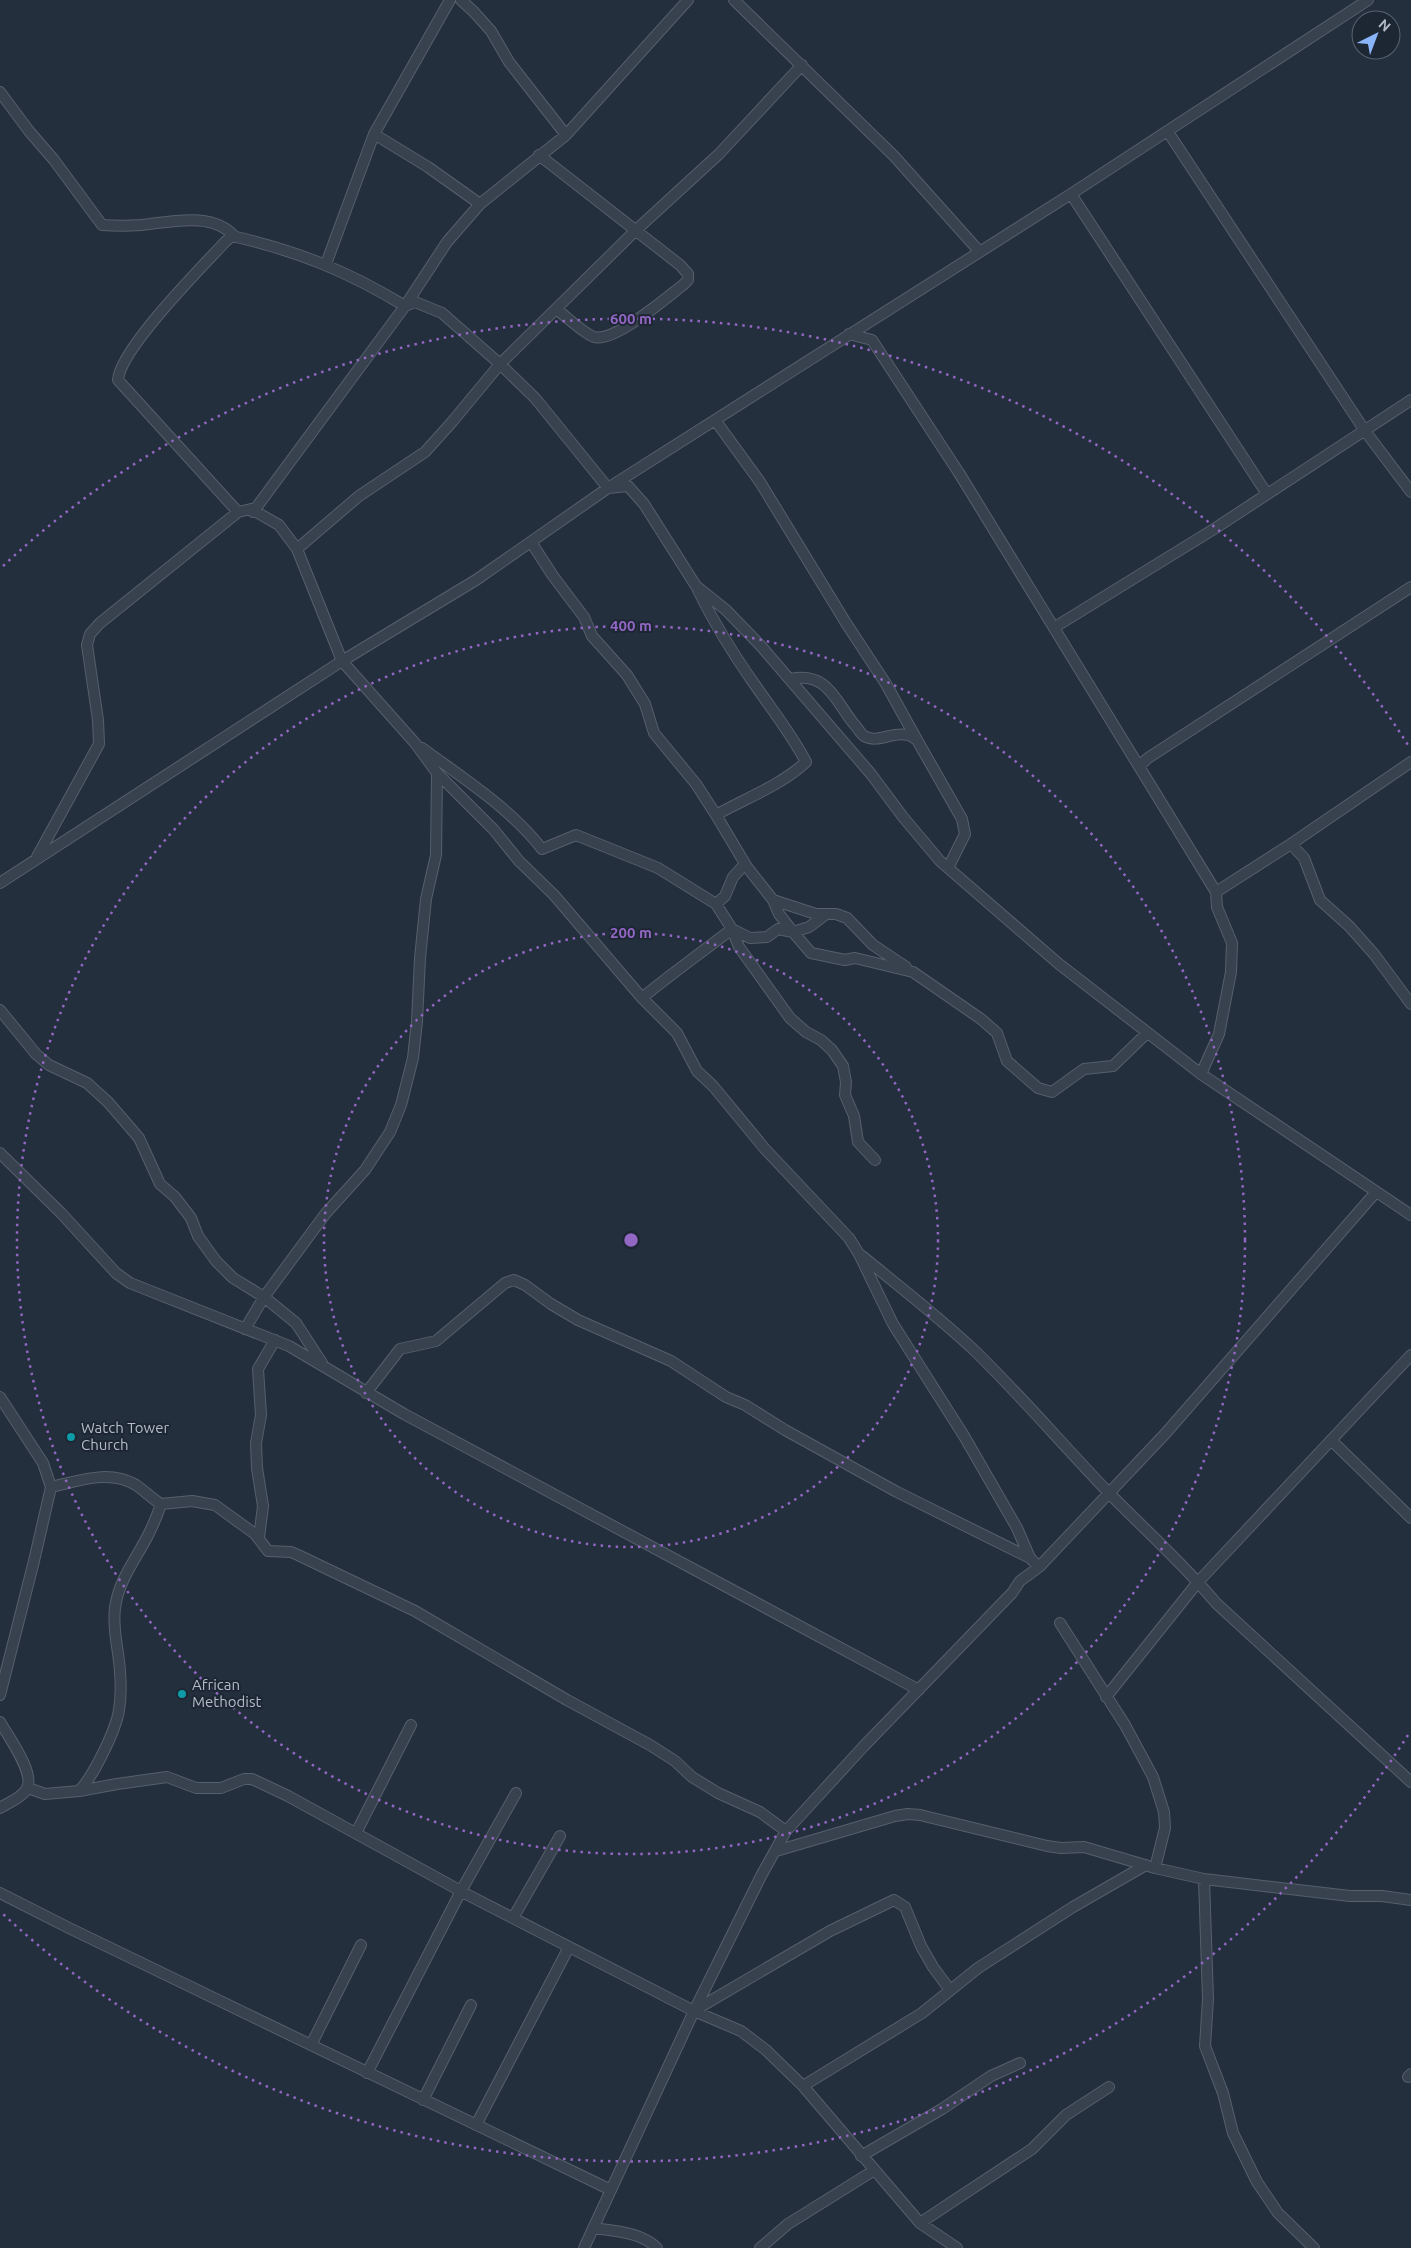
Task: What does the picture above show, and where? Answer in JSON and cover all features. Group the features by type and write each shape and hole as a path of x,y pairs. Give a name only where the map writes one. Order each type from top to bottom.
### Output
{"street":[{"path":"326,264 374,134 450,0"},
{"path":"461,0 491,32 509,62 566,135"},
{"path":"254,512 405,306 447,242 480,204 566,135 688,0"},
{"path":"734,0 894,156 979,251"},
{"path":"1348,0 1350,12"},
{"path":"0,883 342,661 476,580 608,488 1168,132 1368,0"},
{"path":"297,549 359,496 425,452 500,364 635,231 719,154 802,65"},
{"path":"0,92 102,225 123,226 194,219 228,229 235,237"},
{"path":"1168,132 1365,431 1411,492"},
{"path":"374,134 428,167 480,204"},
{"path":"539,155 680,265 688,274 688,280 617,333 602,338 592,336 556,309"},
{"path":"1071,194 1267,494"},
{"path":"238,512 118,380 118,371 135,342 232,236 286,250 326,264 367,283 405,306"},
{"path":"405,306 415,302 442,312 535,398 608,488"},
{"path":"849,334 872,340 959,473 1055,627 1216,892 1217,907 1232,942 1231,972 1219,1034 1201,1074"},
{"path":"1055,627 1267,494 1411,400"},
{"path":"715,420 760,482 846,623 886,684 962,819 965,834 948,868"},
{"path":"608,488 628,486 644,504 696,586 754,684 794,738 806,762 794,773 765,791 752,795 716,815"},
{"path":"35,860 98,744 98,720 87,645 90,634 100,623 238,512 250,510 279,525 297,549 342,661 414,743 437,773 494,830 519,861 554,895 642,998 677,1032 697,1071 713,1086 765,1149 849,1238 859,1254 893,1324 968,1444 1017,1528 1030,1558"},
{"path":"531,542 553,576 584,617 592,636 627,675 645,704 654,733 696,784 745,864 773,900 779,914 811,953 845,960 855,958 912,972"},
{"path":"696,586 726,610 790,680 872,774 903,817 948,868 1059,964 1147,1034 1201,1074 1411,1214"},
{"path":"1139,766 1148,758 1324,642 1411,587"},
{"path":"790,680 802,677 824,684 833,692 844,712 864,736 877,739 907,734 917,740"},
{"path":"414,743 497,804 527,829 542,849 576,835 658,868 716,904 732,929 739,946 790,1018 806,1032 821,1040 832,1050 843,1066 846,1082 845,1095 854,1116 858,1142 875,1160"},
{"path":"1216,892 1291,844 1411,762"},
{"path":"245,1328 264,1297 326,1213 365,1170 390,1132 401,1105 413,1058 426,899 436,855 437,773"},
{"path":"1291,844 1304,858 1320,900 1349,926 1374,954 1411,1004"},
{"path":"716,904 724,896 733,877 745,864"},
{"path":"773,900 825,915 836,914 847,918 873,945 992,1029 997,1034 1007,1061 1038,1088 1047,1091 1057,1090 1084,1069 1113,1066 1147,1034"},
{"path":"732,929 750,938 767,937 778,929 793,932 809,927 825,915"},
{"path":"642,998 673,972 732,929"},
{"path":"0,1010 36,1054 49,1065 87,1083 108,1102 139,1138 160,1184 175,1197 191,1218 198,1236 216,1261 233,1278 264,1297 296,1323 325,1366"},
{"path":"0,1153 61,1213 116,1273 130,1284 289,1346 325,1366 366,1393 919,1690"},
{"path":"584,2248 694,2011 761,1876 786,1831 863,1747 1012,1593 1020,1581 1039,1567 1224,1369 1376,1192"},
{"path":"859,1254 936,1316 974,1350 1109,1493 1198,1582 1216,1603 1411,1782"},
{"path":"366,1393 400,1349 436,1340 505,1283 510,1280 518,1281 578,1320 670,1361 726,1397 744,1405 863,1472 1030,1558 1039,1567"},
{"path":"259,1538 263,1506 256,1468 256,1443 261,1415 258,1369 275,1340"},
{"path":"1106,1697 1198,1582 1411,1355"},
{"path":"0,1396 43,1463 51,1487 0,1695"},
{"path":"1331,1440 1411,1518"},
{"path":"51,1487 98,1476 110,1476 121,1478 136,1485 161,1504 192,1502 215,1505 259,1538 268,1551 291,1552 415,1611 567,1700 650,1745 675,1761 692,1777 718,1793 760,1812 786,1831"},
{"path":"79,1791 89,1780 114,1728 119,1710 120,1670 114,1632 115,1608 119,1590 126,1571 151,1530 161,1504"},
{"path":"803,2086 922,2014 978,1968 1074,1907 1151,1866 1165,1828 1160,1797 1153,1778 1125,1725 1060,1623"},
{"path":"0,1722 28,1771 28,1788 25,1792 0,1808"},
{"path":"356,1833 411,1725"},
{"path":"28,1788 45,1794 79,1791 167,1777 196,1788 221,1788 244,1779 252,1780 288,1796 513,1918 694,2011 741,2031 766,2050 803,2086 860,2156 920,2223 957,2248"},
{"path":"367,2072 461,1891 516,1793"},
{"path":"776,1851 908,1814 964,1824 1047,1846 1061,1848 1084,1847 1204,1879 1350,1896 1382,1896 1411,1900"},
{"path":"513,1918 560,1836"},
{"path":"1204,1879 1208,1999 1205,2046 1223,2093 1233,2133 1257,2182 1278,2213 1314,2248"},
{"path":"0,1893 78,1933 611,2190"},
{"path":"694,2011 830,1931 894,1900 905,1906 921,1946 933,1968 950,1990"},
{"path":"311,2046 361,1945"},
{"path":"476,2125 569,1947"},
{"path":"423,2100 471,2005"},
{"path":"860,2156 942,2109 991,2076 1020,2062"},
{"path":"920,2223 1032,2149 1066,2115 1109,2087"},
{"path":"760,2248 788,2224 873,2170"},
{"path":"593,2228 639,2236 651,2242 657,2248"}],"place":[{"name":"Watch Tower Church","path":"71,1437"},
{"name":"African Methodist","path":"182,1694"}]}
